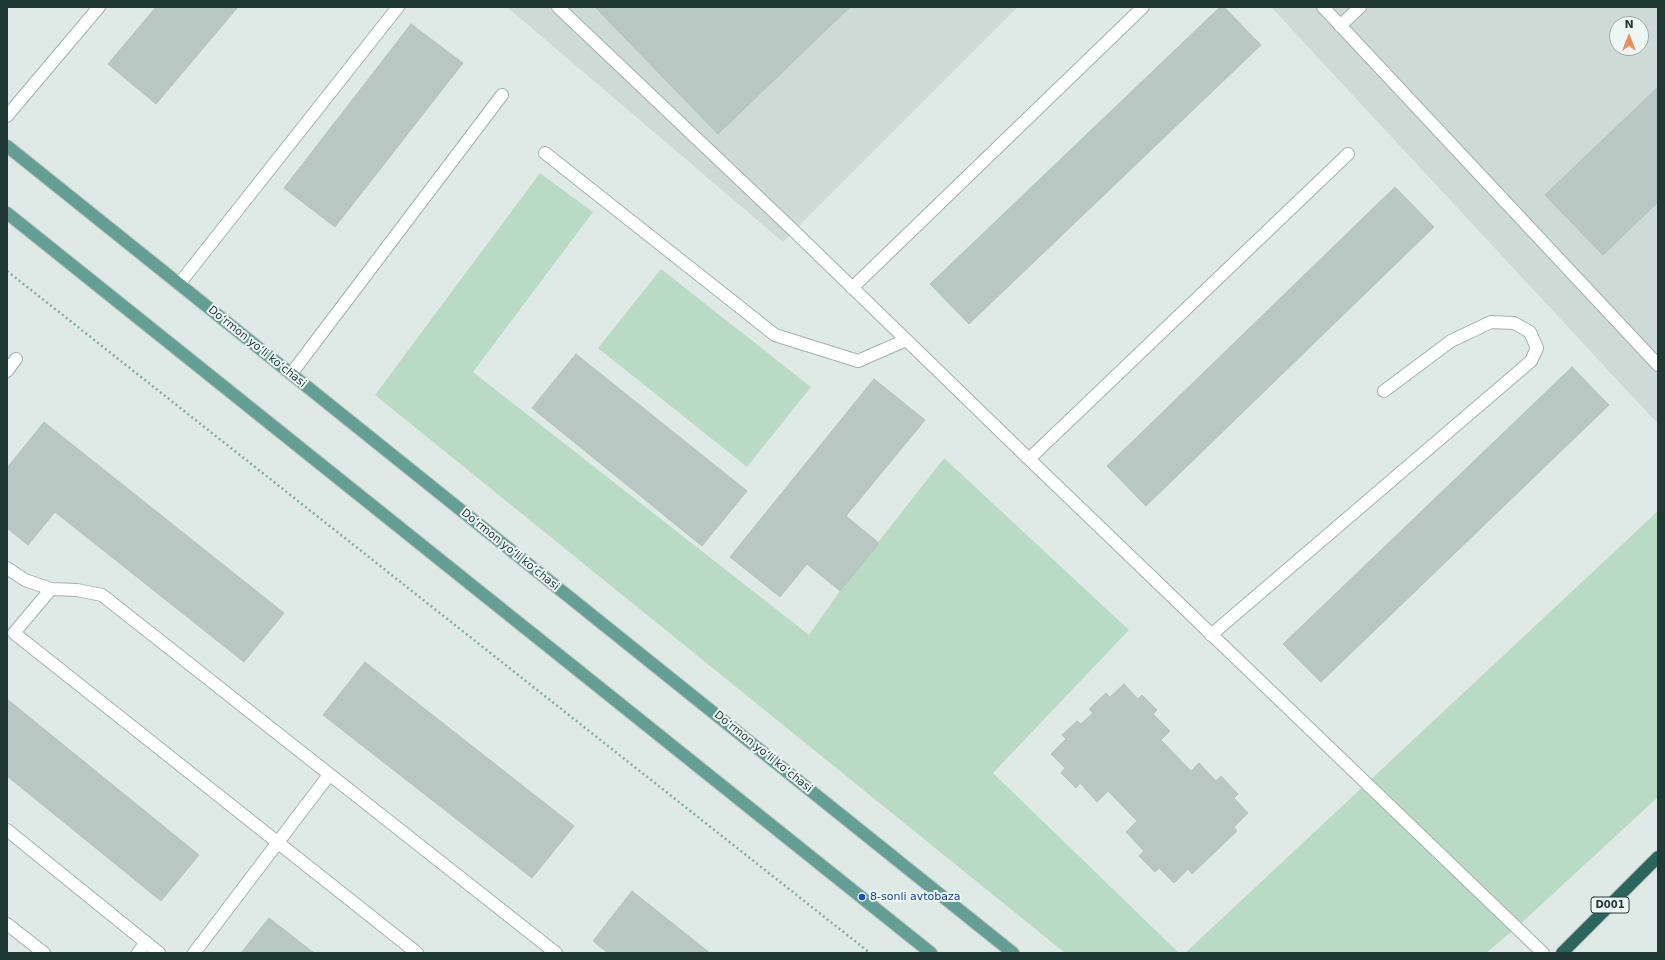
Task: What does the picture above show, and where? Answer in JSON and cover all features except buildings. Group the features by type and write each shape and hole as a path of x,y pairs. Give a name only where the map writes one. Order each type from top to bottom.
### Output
{"highway":[{"name":"D001","path":"1562,953 1658,857"}],"main road":[{"name":"Do‘rmon yo‘li ko‘chasi","path":"7,146 1013,953"},
{"path":"7,213 931,953"}],"lane":[{"path":"7,116 99,7"},
{"path":"179,284 398,7"},
{"path":"558,7 1543,953"},
{"path":"852,288 1143,7"},
{"path":"1323,7 1658,365"},
{"path":"1340,26 1360,7"},
{"path":"291,374 502,95"},
{"path":"546,153 775,335 858,361 906,340"},
{"path":"1028,459 1348,154"},
{"path":"1211,635 1531,361 1537,348 1530,332 1514,323 1491,322 1451,341 1384,391"},
{"path":"7,371 16,359"},
{"path":"7,568 25,580 51,589 77,590 102,595 556,953"},
{"path":"51,589 14,633 417,953"},
{"path":"194,953 329,775"},
{"path":"7,830 159,953"},
{"path":"7,924 44,953"},
{"path":"138,953 146,942"}],"path":[{"path":"7,271 870,953"}],"shaded area":[{"path":"507,7 1018,7 783,242"},
{"path":"1271,7 1658,7 1658,424"}],"green space":[{"path":"540,173 593,212 473,372 809,635 840,591 944,458 1129,630 993,773 1179,953 1065,953 375,395"},
{"path":"661,269 811,387 747,467 598,348"},
{"path":"1658,511 1658,797 1516,928 1486,953 1185,953"}],"place":[{"name":"8-sonli avtobaza","path":"862,897"}]}
